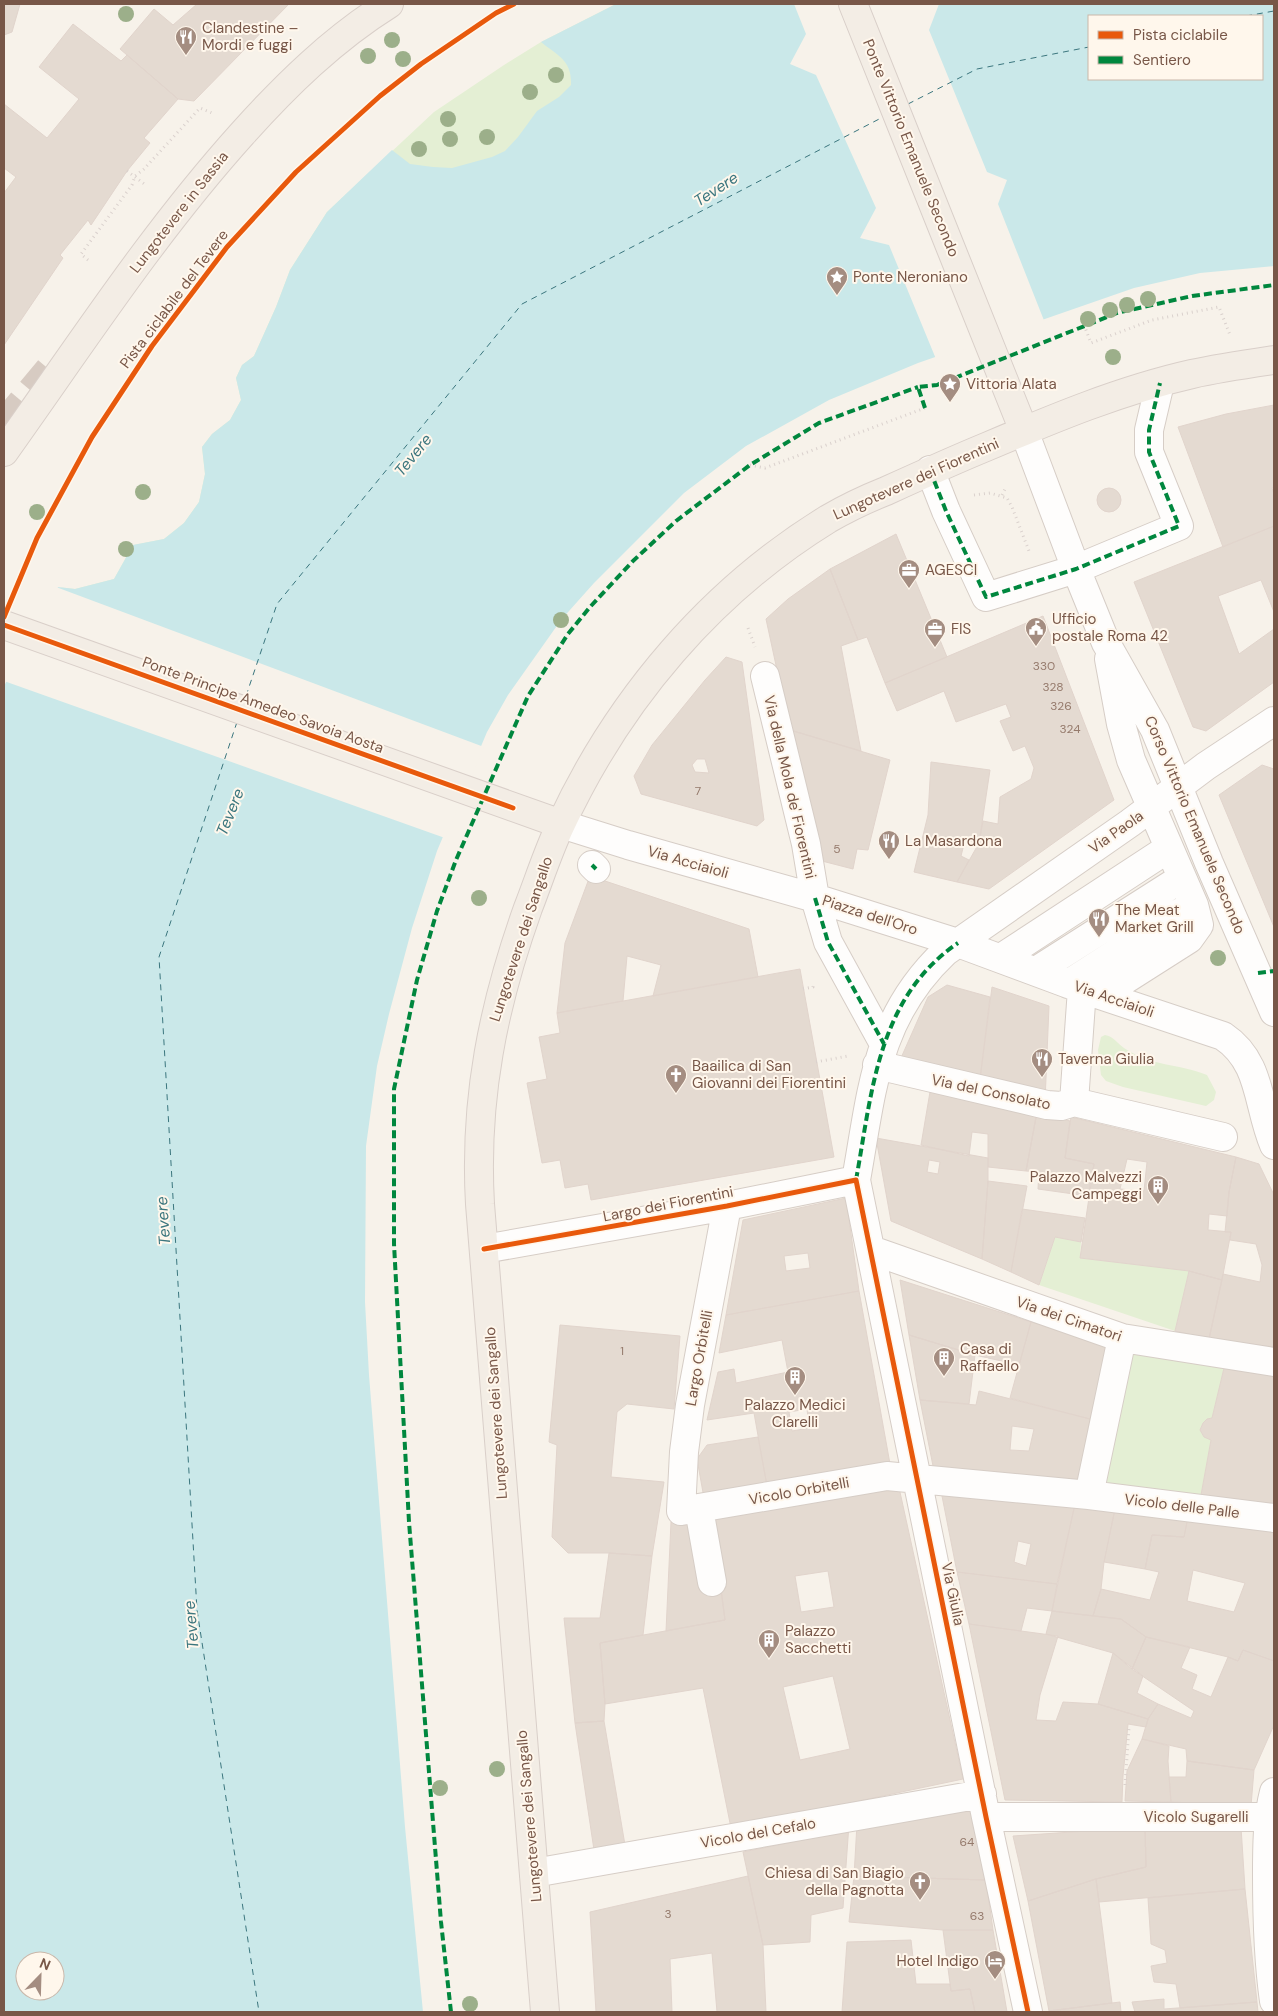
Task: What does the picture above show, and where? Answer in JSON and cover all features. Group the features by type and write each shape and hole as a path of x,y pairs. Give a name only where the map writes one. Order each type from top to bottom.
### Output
{"main road":[{"name":"Lungotevere in Sassia","path":"4,452 100,314 173,216 223,155 271,102 342,36 389,4"},
{"name":"Ponte Vittorio Emanuele Secondo","path":"853,4 1024,431"},
{"name":"Lungotevere dei Fiorentini","path":"561,824 590,769 621,718 667,657 705,615 770,560 829,519 930,470 1024,431 1160,382 1191,374 1274,360"},
{"name":"Ponte Principe Amedeo Savoia Aosta","path":"4,625 561,824"},
{"name":"Lungotevere dei Sangallo","path":"546,2012 484,1249 479,1156 482,1099 488,1048 499,1002 518,938 542,870 561,824"}],"street":[{"path":"930,470 946,512 986,597 1076,569 1179,526 1149,452 1149,430 1160,382"},
{"name":"Corso Vittorio Emanuele Secondo","path":"1024,431 1106,643 1144,707 1178,788 1266,972 1274,1012"},
{"name":"Corso Vittorio Emanuele Secondo","path":"1084,989 1168,919 1194,905 1131,760 1117,703 1106,643"},
{"name":"Via della Mola de' Fiorentini","path":"765,676 806,844 815,898"},
{"name":"Via Paola","path":"958,943 1151,808 1206,766 1274,721"},
{"path":"1248,739 1274,747"},
{"name":"Via Acciaioli","path":"561,824 815,898"},
{"path":"1001,958 1169,848"},
{"path":"1036,971 1182,878"},
{"name":"Piazza dell'Oro","path":"815,898 958,943"},
{"name":"Piazza dell'Oro","path":"815,898 828,942 872,1055"},
{"path":"872,1055 920,979 931,965 958,943"},
{"name":"Via Acciaioli","path":"958,943 1084,989 1223,1036 1240,1049 1254,1074 1274,1145"},
{"path":"1074,1102 1084,989"},
{"name":"Via del Consolato","path":"872,1055 1048,1106 1061,1106 1074,1102 1223,1137"},
{"name":"Via Giulia","path":"872,1055 862,1146 856,1180 1028,2012"},
{"name":"Largo dei Fiorentini","path":"484,1249 727,1206 856,1180"},
{"name":"Largo Orbitelli","path":"712,1582 690,1510 684,1452 690,1404 727,1206"},
{"name":"Via dei Cimatori","path":"871,1250 1122,1338 1274,1362"},
{"path":"1089,1494 1122,1338"},
{"name":"Vicolo Orbitelli","path":"690,1510 877,1477 917,1478"},
{"name":"Vicolo delle Palle","path":"917,1478 1089,1494 1274,1518"},
{"name":"Vicolo del Cefalo","path":"534,1873 984,1806"},
{"name":"Vicolo Sugarelli","path":"984,1806 1123,1817 1271,1817"},
{"path":"1271,1817 1268,1949 1274,2001"}],"path":[{"path":"88,260 81,254 132,185 135,176 144,169 200,108 212,113"},
{"path":"127,171 147,186"},
{"path":"1084,325 1091,342 1152,320 1219,307"},
{"path":"750,465 765,468 925,408"},
{"path":"1002,495 1005,489"},
{"path":"973,495 994,492 1007,498 1031,556"},
{"path":"816,1062 872,1055"}],"green space":[{"path":"616,4 684,4 209,524 116,600 58,587 75,589 114,579 133,545 164,539 184,523 199,502 205,474 202,447 212,434 230,420 241,400 236,378 242,365 254,356 290,270 327,212 434,112 541,42"},
{"path":"1105,1035 1113,1038 1124,1048 1145,1059 1186,1068 1207,1075 1216,1092 1214,1100 1206,1106 1123,1087 1106,1081 1101,1075 1098,1050 1101,1037"},
{"path":"1055,1237 1081,1242 1080,1258 1189,1271 1175,1331 1039,1285"},
{"path":"1130,1351 1224,1368 1212,1418 1205,1420 1200,1430 1204,1437 1211,1440 1201,1495 1104,1483"}],"water":[{"name":"Tevere","path":"616,4 1274,4 1274,266 1200,273 1134,288 918,363 829,400 746,446 684,493 594,583 561,620 508,695 487,732 437,851 412,928 389,1014 377,1066 366,1146 365,1302 369,1375 405,1827 423,2012 4,2012 4,686 58,587 75,589 114,579 133,545 164,539 184,523 199,502 205,474 202,447 212,434 230,420 241,400 236,378 242,365 254,356 290,270 327,212 392,150 410,164 452,168 492,157 505,151 537,111 559,97 571,85 569,70 563,59 541,42"}],"pier":[{"path":"794,4 939,4 929,30 987,172 1007,180 998,204 1045,323 936,359 889,245 860,238 876,208 816,75 790,64 806,34"},
{"path":"56,587 484,747 445,838 4,681"}],"building":[{"path":"4,4 20,4 12,32 4,35"},
{"path":"197,4 289,4 194,101 178,99 120,49 154,9 173,25"},
{"path":"73,24 121,61 127,55 178,99 144,138 150,143 127,171 91,225 88,220 60,255 63,258 4,345 4,193 16,177 4,168 4,104 47,138 79,99 39,67"},
{"path":"1274,405 1274,487 1272,488 1274,494 1274,526 1223,547 1178,427 1226,414"},
{"path":"1109,488 1117,492 1121,500 1117,508 1109,512 1101,508 1097,500 1101,492"},
{"path":"1274,526 1274,612 1261,580 1218,596 1239,654 1274,629 1274,682 1206,731 1193,727 1134,582"},
{"path":"896,534 947,657 885,683 867,637 858,640 830,569"},
{"path":"830,569 858,640 841,646 861,751 790,730 766,619 788,599"},
{"path":"1043,616 1114,800 989,889 957,882 979,843 983,821 998,824 1000,797 1031,779 1034,768 1025,746 1013,751 1000,721 1011,717 1006,704 956,722 944,691 897,711 885,683"},
{"path":"726,657 742,662 764,820 757,826 641,794 634,776 652,745","holes":["697,759 705,759 709,773 695,772 692,765"]},
{"path":"790,730 890,760 868,850 857,849 853,869 818,860"},
{"path":"931,762 990,770 979,843 965,840 961,856 969,860 957,882 914,872 928,815"},
{"path":"1262,765 1274,769 1274,927 1219,795"},
{"path":"590,876 749,929 758,977 653,996 661,965 627,956 623,1001 557,1013 565,943"},
{"name":"Baailica di San Giovanni dei Fiorentini","path":"800,969 834,1157 591,1200 588,1184 565,1188 560,1160 542,1163 527,1083 547,1079 539,1037 560,1033 557,1013"},
{"path":"947,985 990,997 979,1087 897,1067 928,997"},
{"path":"992,987 1049,1006 1045,1102 979,1087"},
{"path":"931,1086 1037,1112 1026,1171 988,1167 988,1134 972,1132 969,1156 921,1145"},
{"path":"1037,1112 1070,1121 1065,1158 1094,1164 1088,1196 1038,1189 1039,1172 1026,1171"},
{"name":"Palazzo Malvezzi Campeggi","path":"1071,1117 1236,1157 1229,1192 1227,1216 1209,1214 1208,1230 1231,1232 1222,1280 1189,1271 1080,1258 1094,1164 1065,1158","holes":["1127,1159 1147,1162 1144,1191 1120,1189"]},
{"path":"876,1138 988,1158 982,1259 891,1221","holes":["929,1160 940,1162 938,1174 927,1172"]},
{"path":"1236,1157 1259,1164 1274,1195 1274,1347 1209,1339 1223,1274 1260,1282 1262,1265 1256,1244 1230,1240 1231,1232 1225,1232 1229,1192"},
{"path":"988,1181 1027,1186 1011,1272 982,1259"},
{"path":"846,1198 859,1291 726,1315 743,1220","holes":["808,1253 810,1268 786,1271 784,1256"]},
{"path":"1022,1209 1085,1218 1081,1242 1055,1237 1039,1285 1011,1272"},
{"path":"1189,1271 1222,1280 1209,1339 1175,1331"},
{"path":"900,1280 1031,1322 1019,1365 975,1355 909,1335"},
{"name":"Palazzo Medici Clarelli","path":"859,1291 890,1464 767,1486 754,1413 707,1420 718,1372 734,1369 736,1383 788,1372 782,1340 719,1353 726,1315","holes":["807,1409 809,1428 792,1431 789,1412"]},
{"path":"1031,1322 1109,1348 1090,1419 1010,1398"},
{"path":"560,1325 680,1336 674,1409 627,1404 617,1412 611,1477 664,1482 652,1556 568,1553 552,1537 557,1445 549,1442"},
{"name":"Casa di Raffaello","path":"909,1335 975,1355 969,1404 920,1400"},
{"path":"1224,1368 1274,1373 1274,1507 1201,1495 1211,1440 1204,1437 1200,1430 1207,1419 1212,1418"},
{"path":"979,1391 1090,1419 1078,1485 934,1471 920,1400 976,1405","holes":["1012,1426 1034,1429 1029,1451 1010,1450"]},
{"path":"758,1437 767,1486 704,1498 697,1459 707,1445"},
{"name":"Palazzo Sacchetti","path":"898,1483 963,1779 731,1828 703,1688 605,1704 600,1643 725,1620 712,1515","holes":["828,1571 834,1607 801,1612 795,1576","833,1676 850,1749 800,1760 783,1687"]},
{"path":"941,1491 1075,1504 1057,1584 957,1572","holes":["1018,1541 1031,1544 1026,1566 1014,1562"]},
{"path":"1075,1504 1115,1509 1104,1562 1101,1589 1093,1616 1052,1611"},
{"path":"1115,1509 1188,1517 1184,1537 1152,1535 1145,1569 1104,1562"},
{"path":"1188,1517 1274,1528 1274,1661 1243,1650 1238,1661 1146,1637 1121,1619 1093,1616 1101,1589 1150,1600 1159,1572 1145,1569 1152,1535 1184,1537","holes":["1193,1570 1245,1583 1234,1612 1187,1601"]},
{"path":"692,1519 721,1591 725,1620 666,1631 671,1522"},
{"path":"609,1553 652,1556 643,1635 600,1643 605,1704 604,1721 575,1723 564,1618 600,1618"},
{"path":"957,1572 1057,1584 1052,1611 1027,1608 1021,1631 969,1624"},
{"path":"1052,1611 1121,1619 1146,1637 1132,1669 1113,1653 1046,1634"},
{"path":"969,1624 1058,1636 1040,1695 1036,1720 1056,1721 1063,1702 1098,1704 1148,1719 1146,1727 1128,1724 1122,1802 1005,1800"},
{"path":"1146,1637 1190,1647 1181,1668 1197,1675 1192,1689 1211,1697 1228,1657 1238,1661 1243,1650 1274,1661 1274,1725 1254,1770 1187,1761 1186,1749 1142,1739 1148,1719 1158,1704 1191,1718 1194,1711 1132,1669"},
{"path":"1113,1653 1143,1676 1137,1693 1158,1704 1148,1719 1098,1704"},
{"path":"604,1721 625,1845 594,1850 575,1723"},
{"path":"1142,1739 1169,1746 1168,1761 1171,1802 1125,1801 1127,1771"},
{"path":"1187,1761 1254,1770 1251,1806 1171,1802 1169,1777 1186,1777"},
{"path":"970,1801 986,1880 854,1876 857,1824"},
{"path":"849,1824 843,1908 811,1915 810,1942 763,1945 743,1852 818,1837 818,1830"},
{"path":"1145,1827 1146,1867 1096,1879 1028,1901 1013,1836"},
{"path":"1145,1827 1241,1827 1245,1889 1099,1902 1096,1879 1146,1867"},
{"path":"748,1876 763,1945 766,2012 717,2012 712,1953 670,1959 672,2012 596,2012 590,1912"},
{"name":"Chiesa di San Biagio della Pagnotta","path":"854,1876 986,1880 993,1930 943,1930 849,1922"},
{"path":"1096,1879 1112,2003 1049,2011 1028,1901"},
{"path":"1245,1889 1257,2002 1180,2008 1176,1984 1154,1982 1151,1966 1167,1963 1165,1950 1151,1944 1148,1898"},
{"path":"943,1930 993,1930 1007,2012 975,2012 970,1989 951,1991"},
{"path":"911,1940 916,1984 950,1984 951,1991 970,1989 975,2012 842,2012 847,1942"},
{"path":"1164,1999 1164,2009 1257,2002 1258,2012 1135,2012 1132,2002"},
{"path":"1120,2002 1121,2012 1049,2011 1112,2003"}],"ferry route":[{"path":"1252,15 1274,11"},
{"path":"908,104 977,69 1088,47"},
{"path":"246,696 277,604 522,304 885,116"},
{"path":"237,722 159,957 197,1610 259,2012"}],"tunnel":[{"path":"4,423 50,368"}],"marked path":[{"path":"925,408 918,387 937,385 1117,313 1192,296 1274,285"},
{"path":"930,470 946,511 986,597 1076,569 1179,526 1149,452 1149,430 1160,383"},
{"path":"451,2012 441,1922 409,1522 394,1244 394,1089 417,980 437,911 456,860 528,696 568,634 590,607 633,561 676,521 750,465 819,423 918,387"},
{"path":"592,865 596,869"},
{"path":"815,898 828,942 884,1044"},
{"path":"856,1180 874,1081 894,1019 910,991 931,965 958,943"},
{"path":"1258,973 1274,971"}],"cycle path":[{"name":"Pista ciclabile del Tevere","path":"4,617 37,538 92,437 152,346 227,247 296,172 380,96 421,64 496,13 514,4"},
{"path":"4,625 513,808"},
{"path":"484,1249 727,1206 856,1180 986,1817 1028,2012"}],"place":[{"name":"Clandestine – Mordi e fuggi","path":"186,56"},
{"name":"Ponte Neroniano","path":"837,296"},
{"name":"Vittoria Alata","path":"950,403"},
{"name":"AGESCI","path":"909,589"},
{"name":"Ufficio postale Roma 42","path":"1036,647"},
{"name":"FIS","path":"935,648"},
{"name":"La Masardona","path":"889,860"},
{"name":"The Meat Market Grill","path":"1099,938"},
{"name":"Taverna Giulia","path":"1042,1078"},
{"name":"Baailica di San Giovanni dei Fiorentini","path":"676,1094"},
{"name":"Palazzo Malvezzi Campeggi","path":"1158,1205"},
{"name":"Casa di Raffaello","path":"944,1377"},
{"name":"Palazzo Medici Clarelli","path":"795,1396"},
{"name":"Palazzo Sacchetti","path":"769,1659"},
{"name":"Chiesa di San Biagio della Pagnotta","path":"920,1901"},
{"name":"Hotel Indigo","path":"995,1980"}]}
